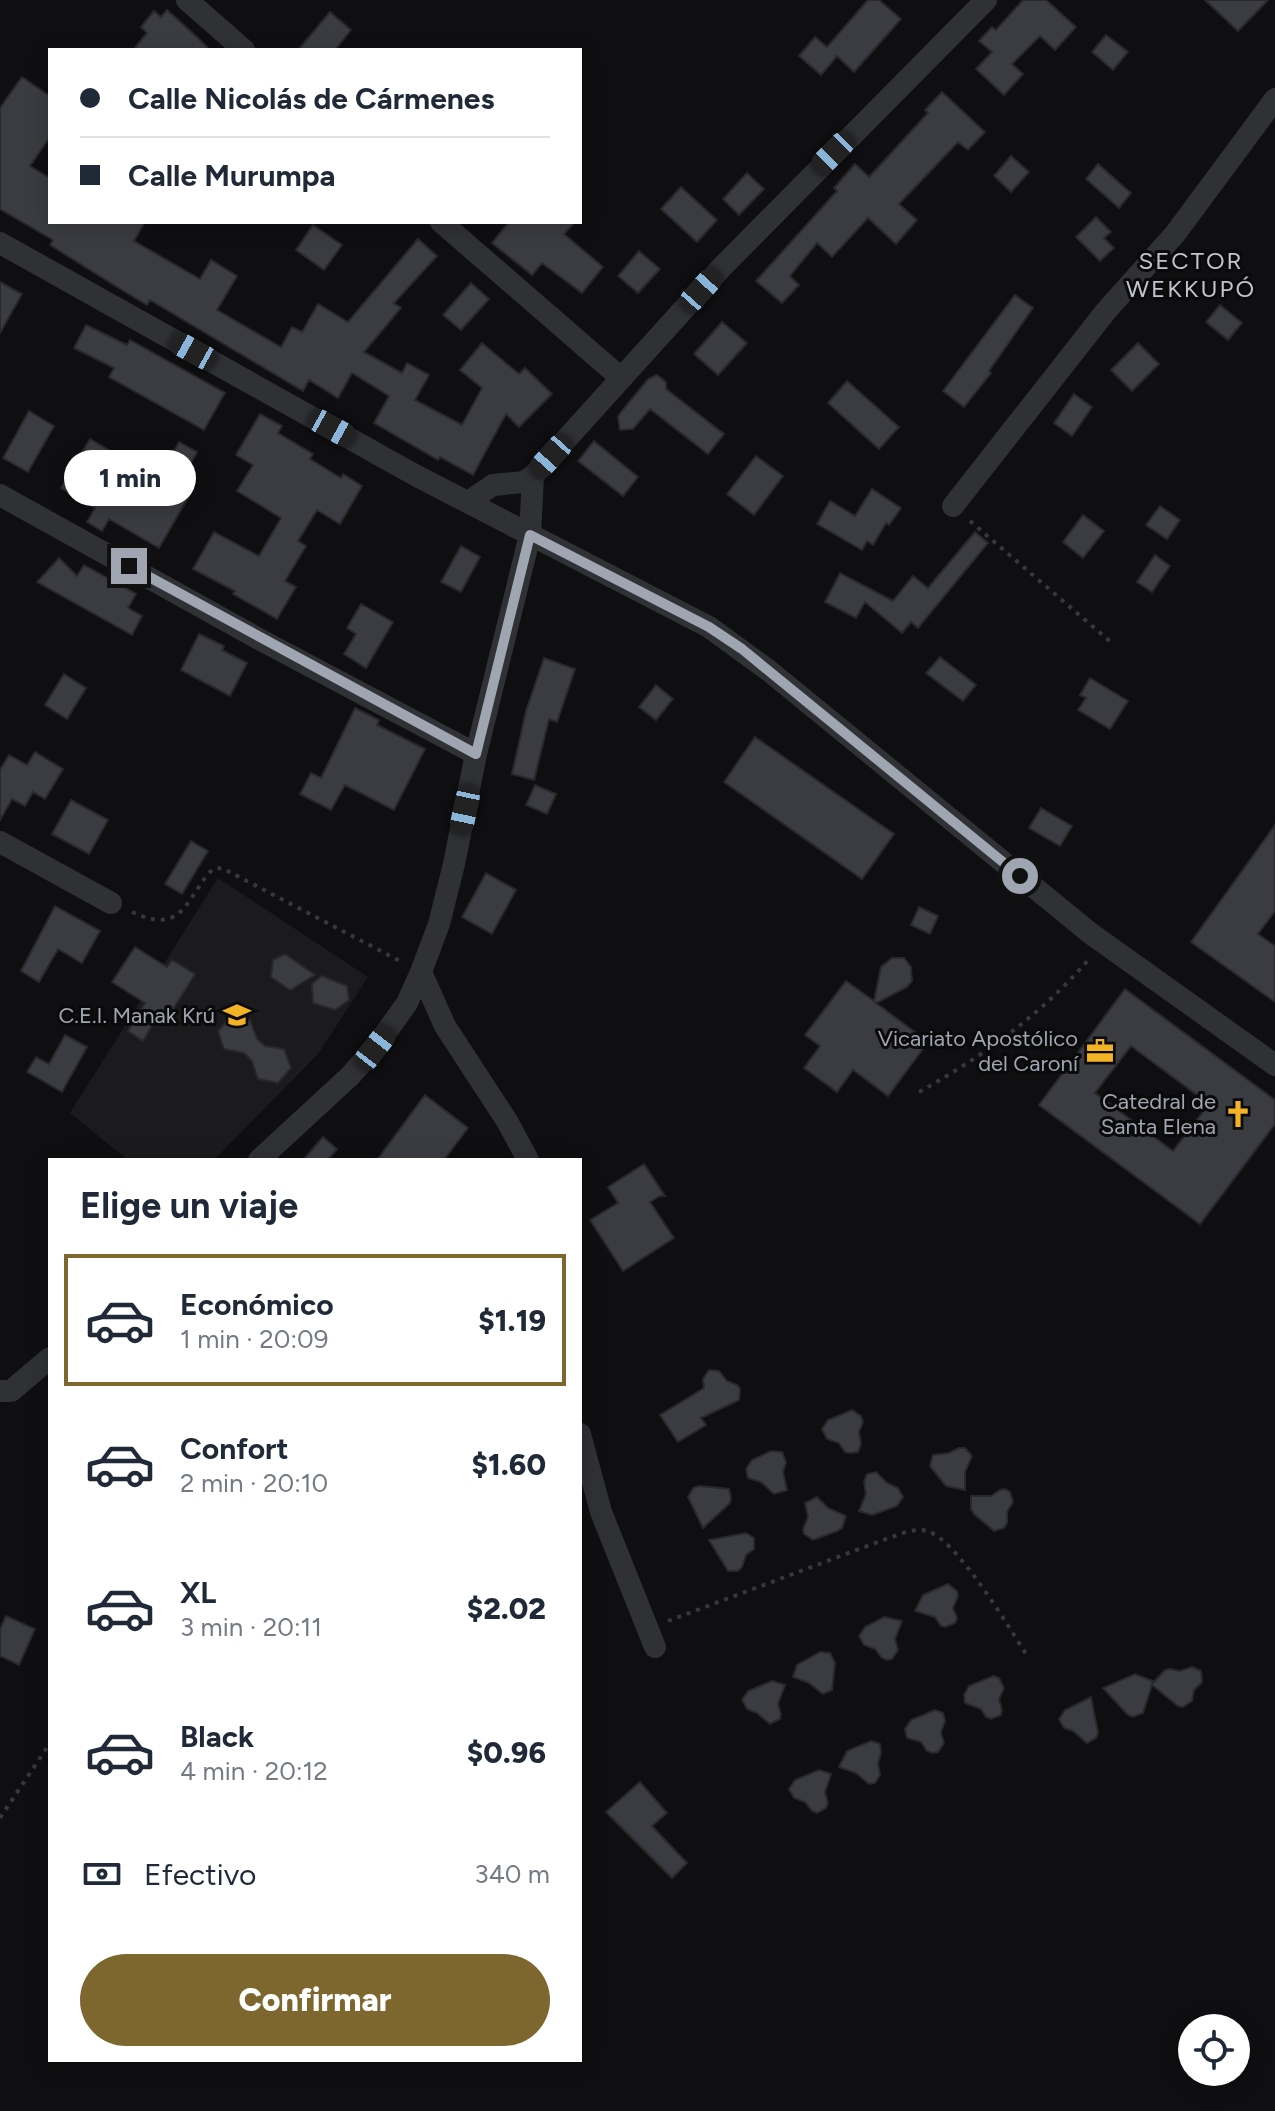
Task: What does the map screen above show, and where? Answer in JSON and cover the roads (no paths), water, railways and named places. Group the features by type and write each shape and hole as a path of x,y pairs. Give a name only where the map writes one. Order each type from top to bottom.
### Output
{"street":[{"path":"187,0 242,48"},
{"path":"468,502 493,485 524,482 533,476 792,194 986,0"},
{"path":"953,506 1106,311 1175,234 1275,99"},
{"path":"443,224 621,378"},
{"path":"0,243 468,502 709,627 742,649 1103,942 1275,1065"},
{"path":"261,1158 350,1076 375,1048 407,1003 421,972 446,894 476,754 530,535 533,476"},
{"path":"0,495 257,638 476,754"},
{"path":"0,842 111,903"},
{"path":"421,972 445,1026 507,1121 527,1158"},
{"path":"0,1391 11,1391 48,1360"},
{"path":"582,1441 601,1512 651,1638"}],"place":[{"name":"C.E.I. Manak Krú","path":"237,1015"},
{"name":"Vicariato Apostólico del Caroní","path":"1100,1051"},
{"name":"Catedral de Santa Elena","path":"1238,1114"}],"district":[{"name":"SECTOR WEKKUPÓ","path":"1191,274"}]}
